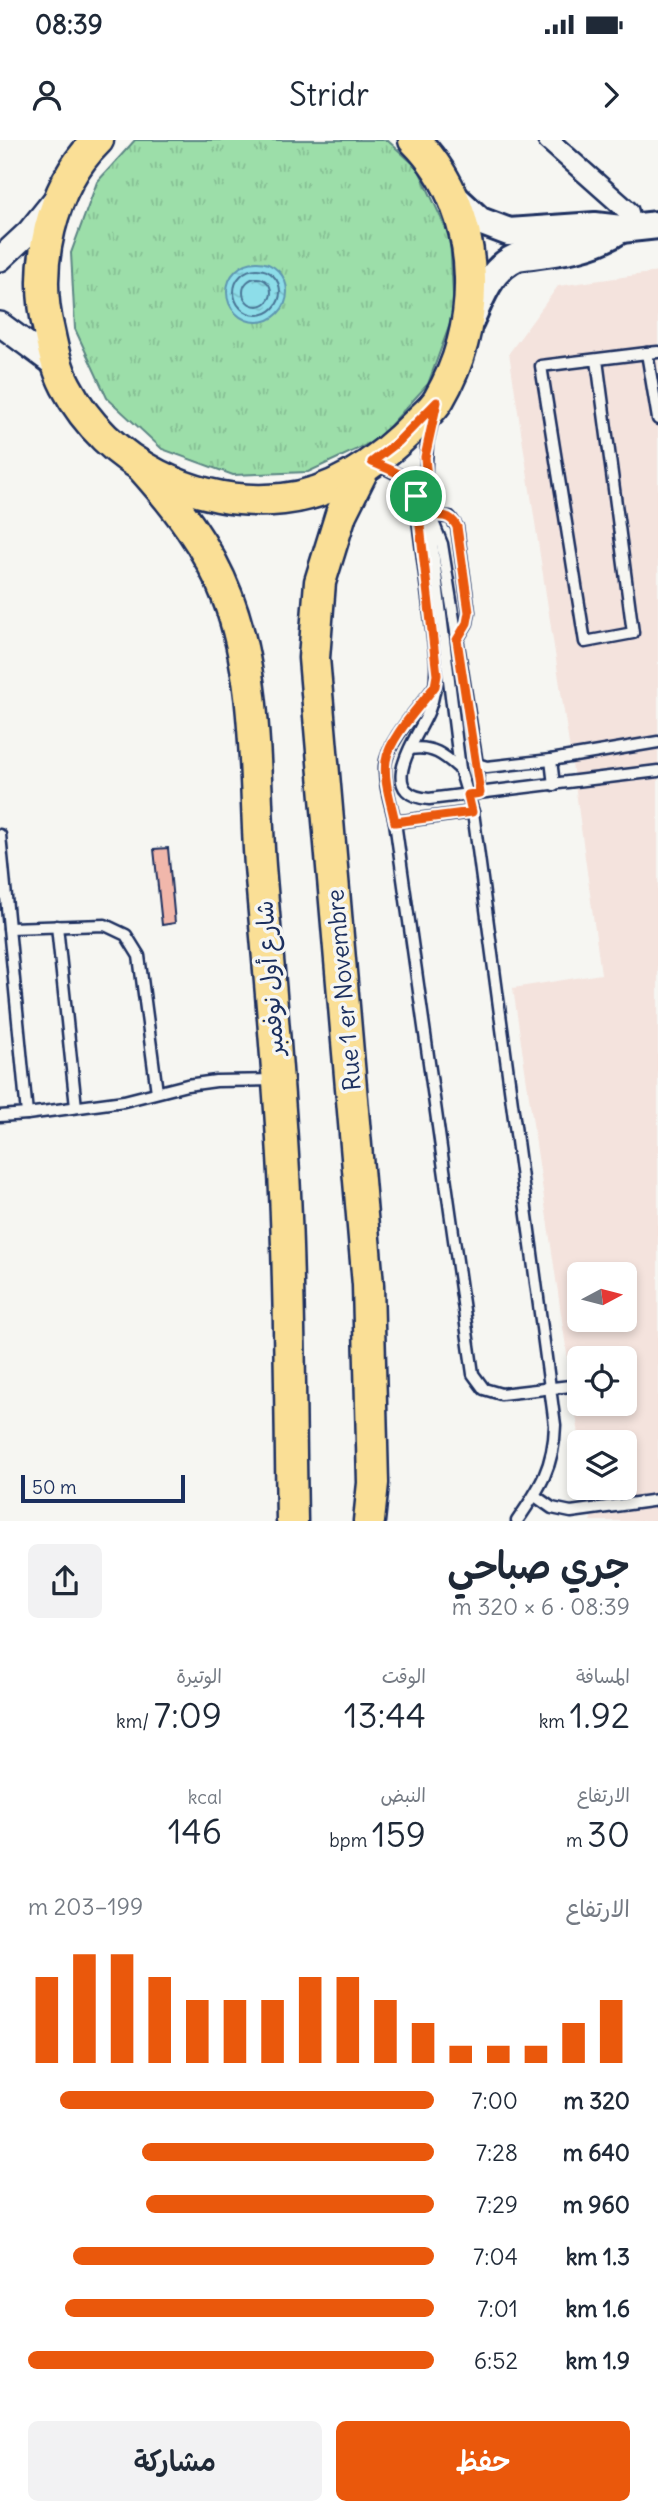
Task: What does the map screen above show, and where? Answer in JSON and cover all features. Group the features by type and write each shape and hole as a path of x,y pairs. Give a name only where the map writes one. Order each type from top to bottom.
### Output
{"main road":[{"path":"98,140 65,187 45,246 43,307 58,367 76,402 115,448 166,481 223,498 284,499 326,489 368,465 398,442 437,402 456,365 468,325 491,278 507,261 586,246 638,227"},
{"path":"414,140 426,152 453,196 464,223 470,259 468,325"},
{"path":"453,196 480,221 509,232 595,226 638,227"},
{"name":"شارع أول نوفمبر","path":"140,465 176,504 205,548 228,597 243,647 250,700 285,1192 292,1521"},
{"name":"Rue 1 er Novembre","path":"368,465 341,514 320,582 314,658 368,1285 373,1483 369,1521"}],"street":[{"path":"548,140 628,211 638,227"},
{"path":"0,259 29,232 65,187"},
{"path":"0,324 58,367"}],"lane":[{"path":"597,360 633,633 585,642 541,366 653,353 658,419"},
{"path":"437,402 425,457 424,516 436,661 435,686 429,711 404,757 402,778 409,791 429,799 658,771"},
{"path":"368,465 410,482 424,516 460,769 472,812 550,1389 554,1443 551,1463 535,1496 517,1521"},
{"path":"424,516 441,539 480,793"},
{"path":"424,516 450,517 457,527 469,612 467,623 457,640"},
{"path":"435,686 388,752 385,774 395,822 473,1374 477,1383 492,1393 567,1387"},
{"path":"477,764 487,767 551,760 658,743"},
{"path":"410,749 424,747 438,751 460,769"},
{"path":"551,760 554,785"},
{"path":"395,822 472,812"},
{"path":"0,835 27,1114"},
{"path":"9,928 105,925 126,935 139,956 157,1092"},
{"path":"57,926 76,1107"},
{"path":"0,1116 124,1101 216,1081 277,1080"},
{"path":"535,1496 571,1517 658,1500"}],"shaded area":[{"path":"658,272 658,1521 591,1521 588,1500 637,1500 637,1430 578,1430 576,1416 637,1416 637,1346 567,1346 567,1354 513,988 601,974 574,777 509,353 558,286"}],"green space":[{"path":"135,140 387,140 418,168 450,237 454,313 428,384 377,440 308,472 233,475 162,449 107,398 75,329 71,253 97,182"}],"water":[{"path":"251,262 263,262 282,275 287,292 285,304 274,317 263,322 251,322 232,309 227,298 227,286 240,267"}],"building":[{"path":"168,848 175,923 162,925 154,849"}],"route":[{"path":"416,496 410,482 405,478 372,462 398,442 437,402 425,457 425,485 430,516 419,517 437,675 435,686 388,752 385,774 395,822 472,812 468,795 480,793 457,640 469,617 457,527 453,519 445,515 419,517 416,496"}]}
